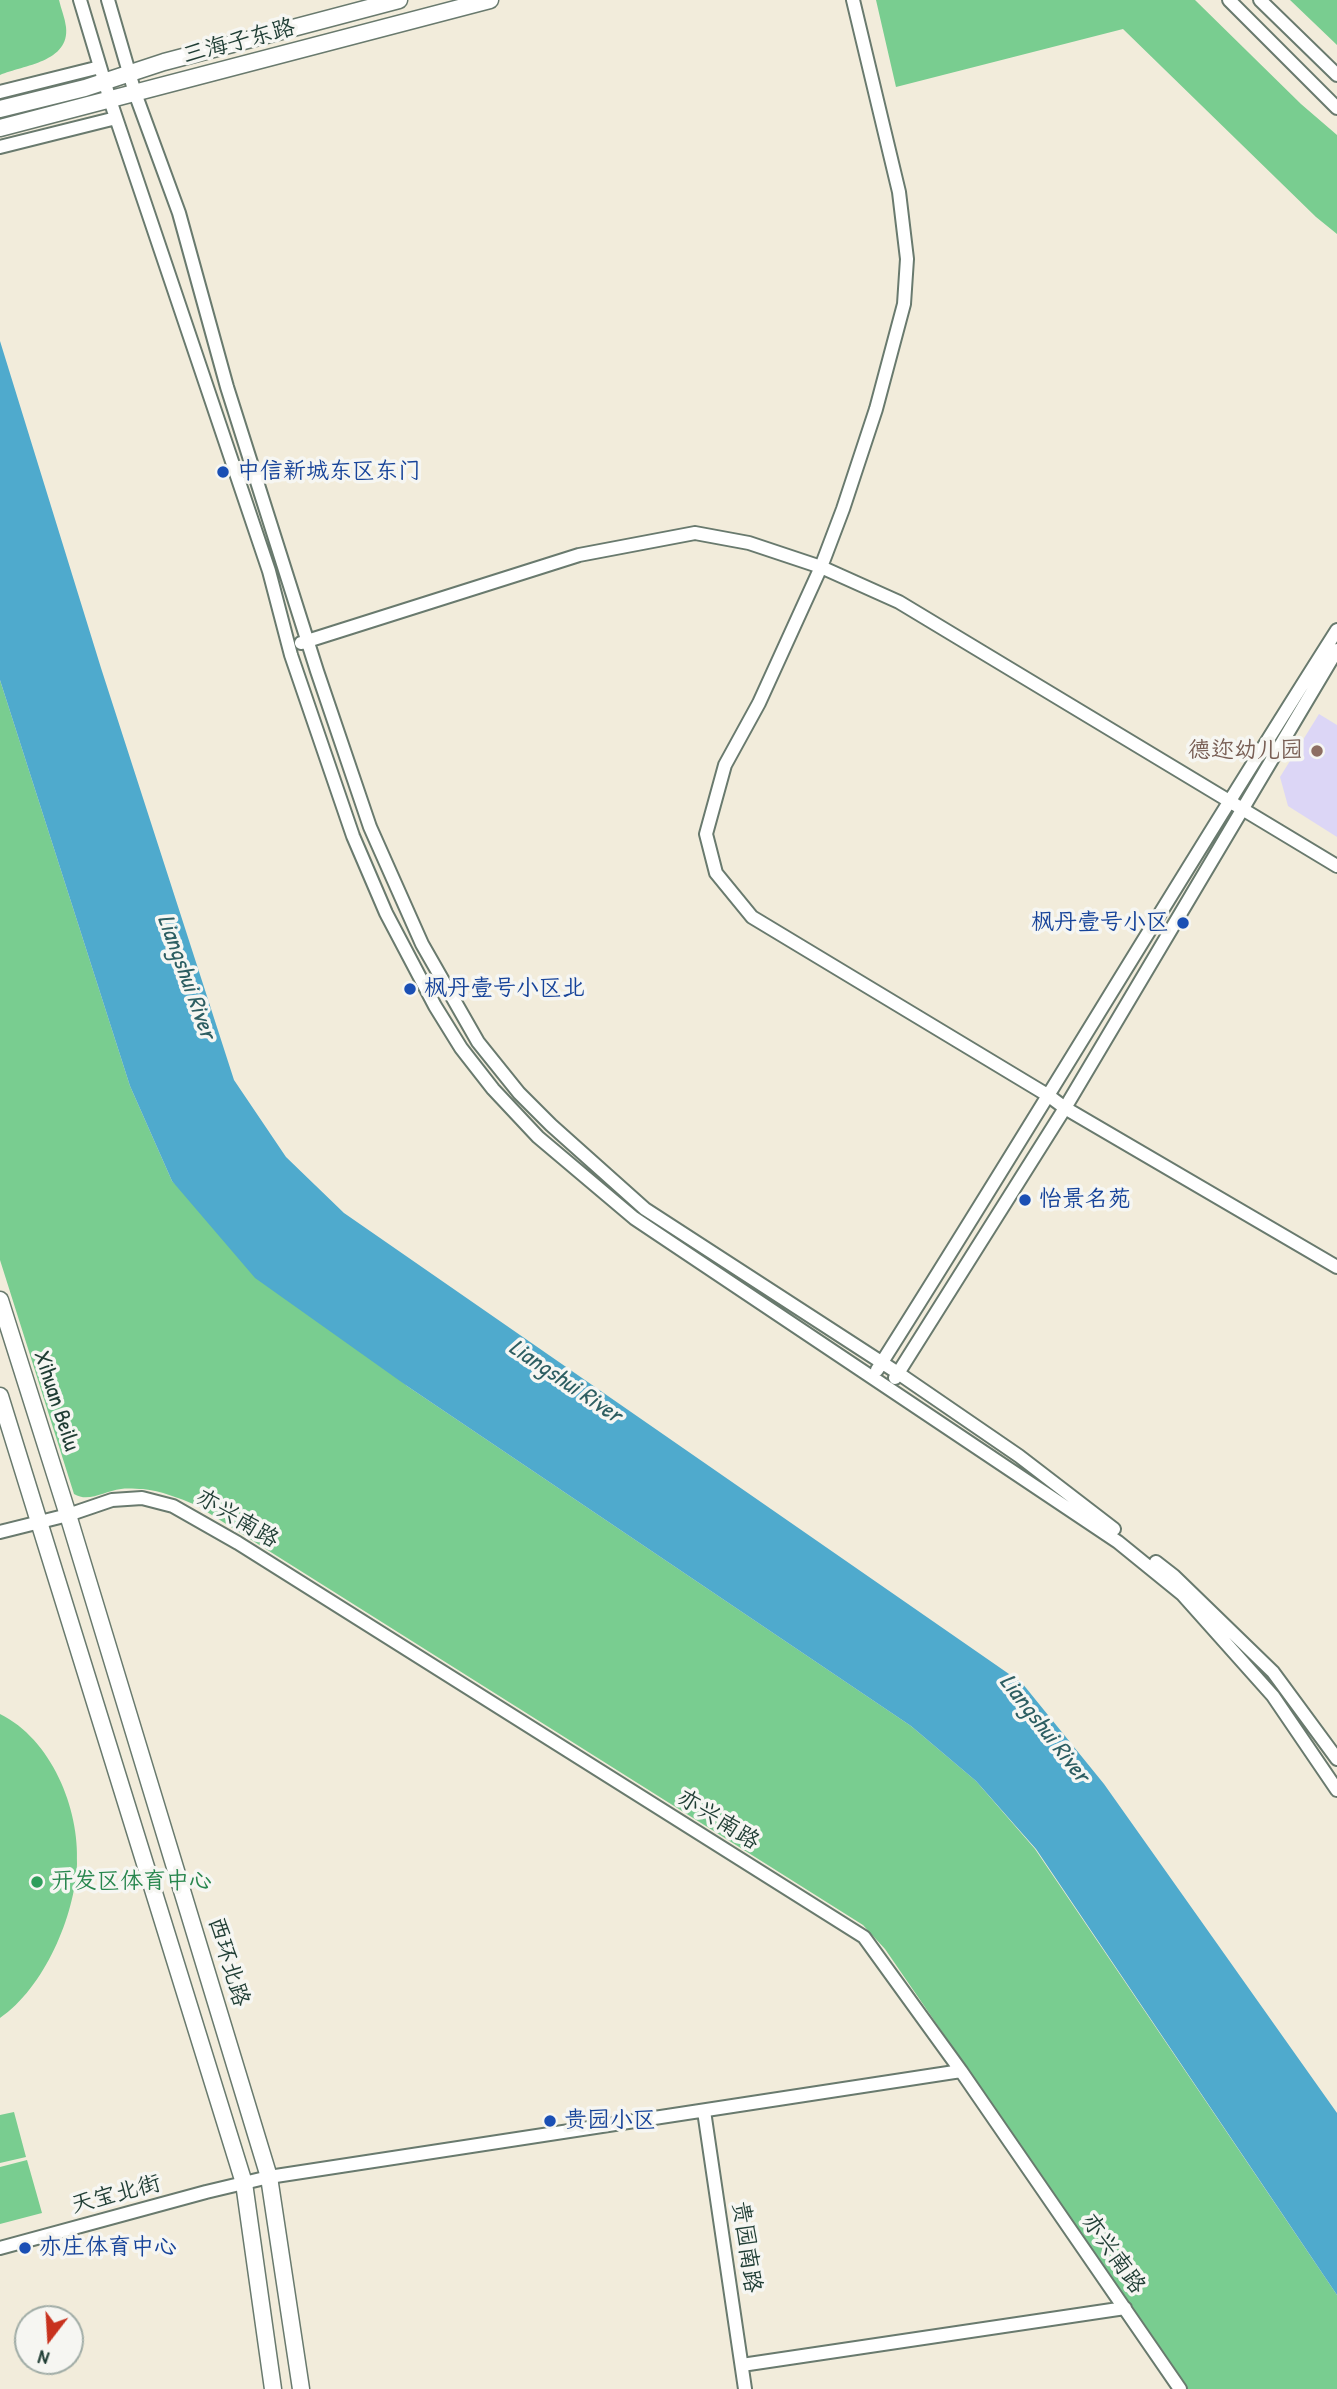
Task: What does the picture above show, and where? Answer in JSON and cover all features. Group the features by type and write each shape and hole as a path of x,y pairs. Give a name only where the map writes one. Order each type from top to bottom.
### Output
{"main road":[{"name":"三海子东路","path":"0,109 102,74 129,74 164,62 399,0"},
{"name":"三海子东路","path":"0,128 490,0"},
{"name":"Xihuan Beilu","path":"0,1300 68,1515"},
{"path":"0,1396 244,2183 273,2389"},
{"name":"西环北路","path":"68,1515 269,2177 300,2389"}],"street":[{"path":"80,0 110,100 269,571 290,646 353,836 386,914 435,1006 461,1048 493,1089 538,1137 635,1218 1118,1542 1182,1594 1273,1696 1337,1790"},
{"path":"108,0 135,93 179,213 227,387 370,827 401,902 422,944 478,1042 519,1093 645,1209 898,1373 1018,1456 1174,1576 1273,1672 1337,1759"},
{"path":"853,0 899,192 906,259 904,304 876,409 844,509 821,567 759,703 725,765 706,834 716,873 751,917 1065,1108 1337,1267"},
{"path":"1229,0 1337,108"},
{"path":"1260,0 1337,75"},
{"path":"0,92 102,74"},
{"path":"0,147 116,118"},
{"path":"290,646 579,555 695,533 749,543 821,567 899,602 1230,799 1337,866"},
{"path":"872,1377 1337,630"},
{"path":"889,1388 1065,1108 1337,650"},
{"name":"亦兴南路","path":"0,1532 68,1515 112,1500 142,1498 173,1506 238,1543 864,1937 961,2071 1180,2389"},
{"name":"天宝北街","path":"0,2248 269,2177 961,2071"},
{"name":"贵园南路","path":"704,2111 745,2389"},
{"path":"742,2365 1125,2308"}],"shaded area":[{"name":"德迩幼儿园","path":"1319,714 1337,725 1337,837 1288,806 1280,777"}],"green space":[{"path":"0,0 59,0 66,27 61,48 44,60 0,75"},
{"path":"876,0 1195,0 1301,104 1337,135 1337,234 1316,217 1123,29 896,87"},
{"path":"1290,0 1337,0 1337,45"},
{"path":"0,680 130,1086 172,1181 407,1386 911,1726 976,1781 1035,1849 1337,2295 1337,2389 1188,2389 885,1949 863,1925 196,1505 143,1489 121,1489 91,1497 74,1494 0,1260"},
{"name":"开发区体育中心","path":"0,1714 18,1725 34,1740 59,1777 73,1820 77,1864 70,1906 54,1949 30,1989 0,2018"},
{"path":"14,2112 26,2157 0,2163 0,2115"},
{"path":"27,2160 42,2213 0,2224 0,2167"}],"water":[{"name":"Liangshui River","path":"0,341 101,668 234,1080 286,1157 344,1213 1022,1683 1104,1784 1337,2113 1337,2295 1036,1849 976,1781 911,1726 407,1386 255,1278 172,1181 130,1086 0,680"}],"place":[{"name":"中信新城东区东门","path":"223,472"},
{"name":"德迩幼儿园","path":"1317,751"},
{"name":"枫丹壹号小区","path":"1183,923"},
{"name":"枫丹壹号小区北","path":"410,989"},
{"name":"怡景名苑","path":"1025,1200"},
{"name":"开发区体育中心","path":"37,1882"},
{"name":"贵园小区","path":"550,2121"},
{"name":"亦庄体育中心","path":"25,2248"}]}
